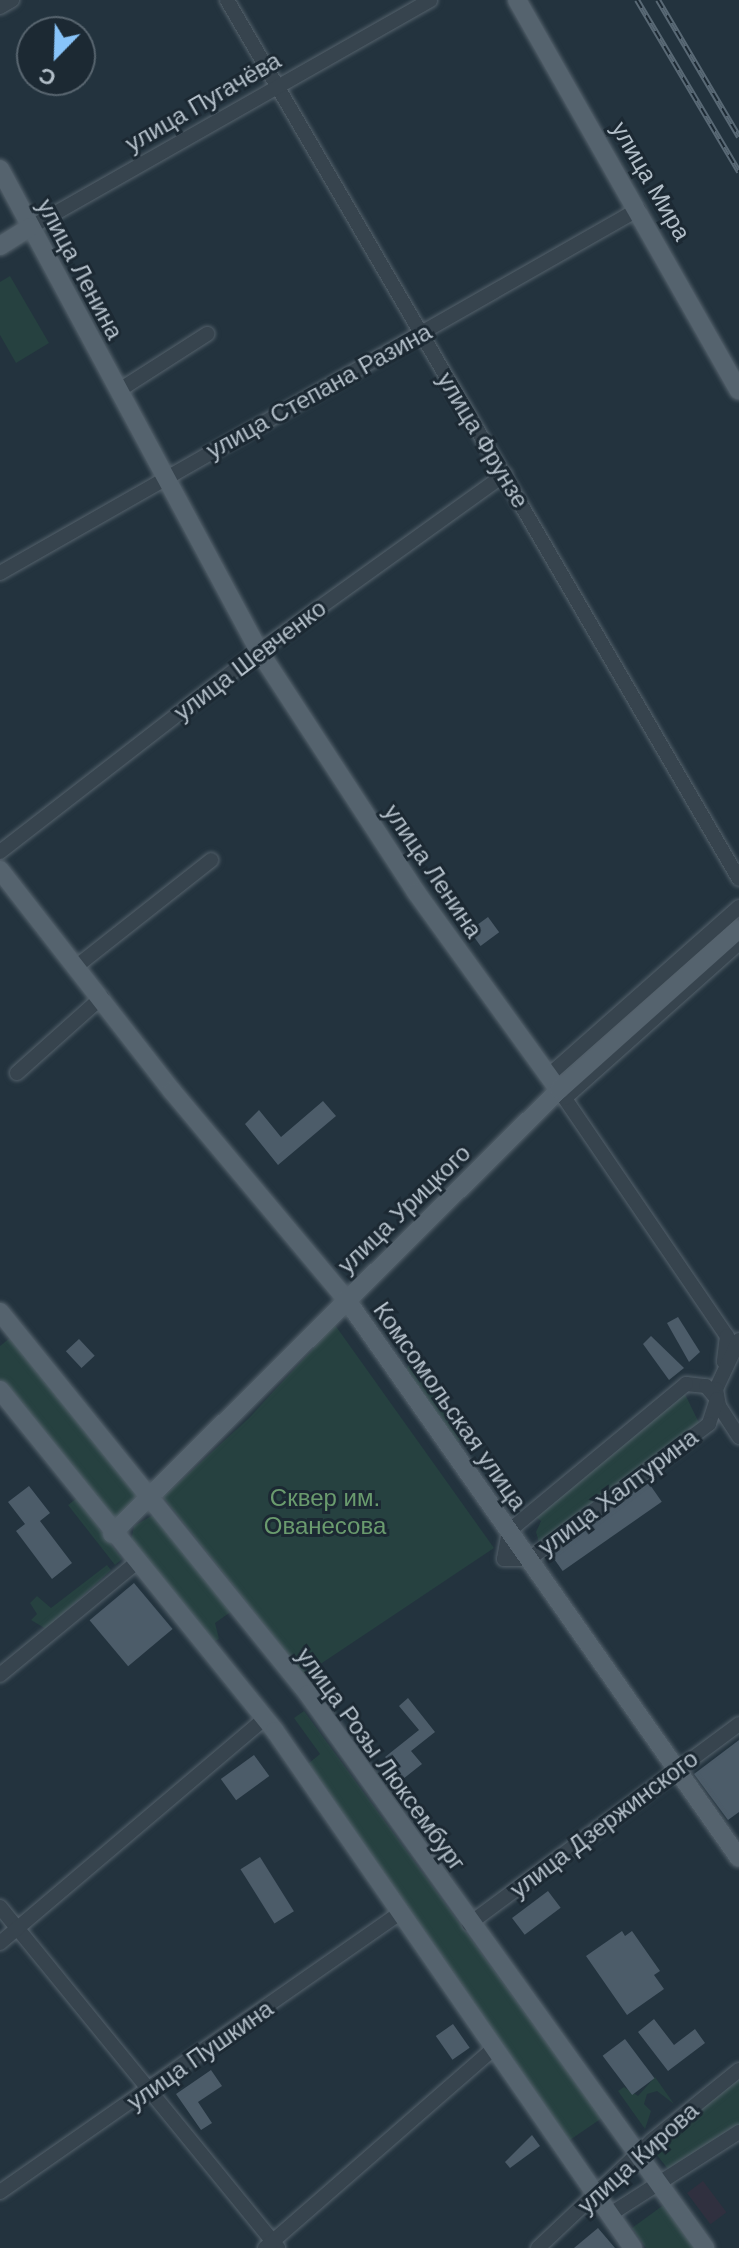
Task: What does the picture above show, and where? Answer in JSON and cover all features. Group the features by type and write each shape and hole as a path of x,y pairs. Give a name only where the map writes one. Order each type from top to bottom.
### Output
{"main road":[{"name":"улица Мира","path":"517,0 639,209 739,390"},
{"name":"улица Ленина","path":"0,169 259,651 416,892 557,1088"},
{"name":"улица Пугачёва","path":"0,246 31,227"},
{"name":"Комсомольская улица","path":"0,870 346,1299 674,1772 739,1858"},
{"name":"улица Урицкого","path":"112,1534 557,1088 739,929"},
{"name":"улица Розы Люксембург","path":"4,1324 150,1495 308,1694 469,1924 705,2248"},
{"path":"0,1390 112,1534 265,1718 492,2050 633,2248"}],"street":[{"path":"0,7 12,0"},
{"name":"улица Фрунзе","path":"227,0 739,879"},
{"name":"улица Пугачёва","path":"31,227 430,0"},
{"name":"улица Степана Разина","path":"0,573 164,476 420,336 639,209"},
{"path":"118,391 207,334"},
{"name":"улица Шевченко","path":"0,852 259,651 505,474"},
{"path":"77,966 211,860"},
{"name":"улица Урицкого","path":"557,1088 739,907"},
{"name":"улица Урицкого","path":"557,1088 739,943"},
{"path":"17,1073 102,997"},
{"name":"улица Ленина","path":"557,1088 727,1336 724,1362"},
{"name":"улица Халтурина","path":"529,1559 709,1424 720,1406 724,1362 739,1340"},
{"name":"улица Халтурина","path":"509,1531 675,1391 699,1384 720,1406"},
{"path":"720,1406 739,1437"},
{"path":"0,1675 136,1563"},
{"path":"0,1943 265,1718"},
{"name":"улица Дзержинского","path":"469,1924 739,1724"},
{"path":"0,1907 152,2090 272,2246 492,2050"},
{"name":"улица Пушкина","path":"0,2192 152,2090 398,1914"},
{"name":"улица Кирова","path":"538,2248 636,2155 739,2070"},
{"name":"улица Кирова","path":"609,2215 739,2132"}],"shaded area":[{"path":"703,2181 726,2212 710,2224 687,2193"}],"green space":[{"path":"10,276 49,343 16,363 0,335 0,282"},
{"name":"Сквер им. Ованесова","path":"335,1325 494,1548 304,1675 163,1497 249,1418"},
{"path":"10,1338 139,1496 114,1521 0,1380 0,1346"},
{"path":"408,1366 417,1367 468,1435 453,1445 405,1371"},
{"path":"684,1392 700,1425 540,1546 536,1532 541,1521 535,1516"},
{"path":"77,1498 122,1559 115,1565 68,1505"},
{"path":"153,1515 232,1611 215,1623 219,1639 211,1643 131,1542 134,1526"},
{"path":"107,1565 111,1570 46,1629 31,1620 37,1614 30,1603 37,1596 51,1608"},
{"path":"304,1711 602,2118 564,2144 303,1768 320,1754 294,1718"},
{"path":"739,2076 739,2125 671,2173 650,2146"},
{"path":"655,2077 674,2104 657,2091 647,2094 644,2104 651,2111 645,2129 618,2091 624,2087 638,2096"},
{"path":"665,2204 697,2248 646,2248 632,2228"}],"building":[{"path":"488,917 499,932 481,946 469,931"},
{"path":"323,1101 336,1116 278,1165 245,1124 259,1110 281,1137"},
{"path":"678,1317 700,1352 689,1362 667,1323"},
{"path":"651,1336 684,1368 669,1380 643,1344"},
{"path":"79,1339 95,1356 82,1368 66,1351"},
{"path":"648,1482 662,1502 563,1571 549,1551"},
{"path":"29,1486 50,1513 40,1521 72,1563 52,1579 16,1531 25,1524 8,1502"},
{"path":"134,1583 173,1629 128,1666 90,1620"},
{"path":"408,1698 435,1732 411,1751 422,1764 403,1779 385,1757 419,1730 399,1706"},
{"path":"739,1740 739,1812 728,1820 694,1774"},
{"path":"254,1755 269,1776 236,1800 221,1779"},
{"path":"260,1857 294,1911 274,1923 240,1869"},
{"path":"548,1891 561,1908 525,1935 512,1918"},
{"path":"622,1931 625,1936 632,1931 660,1971 654,1975 664,1989 627,2015 586,1956"},
{"path":"654,2019 674,2045 695,2029 705,2043 668,2071 638,2032"},
{"path":"453,2024 470,2048 452,2060 436,2036"},
{"path":"625,2039 654,2078 632,2095 603,2056"},
{"path":"211,2070 222,2086 198,2102 212,2123 201,2130 176,2094"},
{"path":"532,2135 540,2146 510,2168 505,2162"},
{"path":"598,2228 615,2248 574,2248"}],"railway":[{"path":"637,0 739,172"},
{"path":"658,0 739,137"}]}
